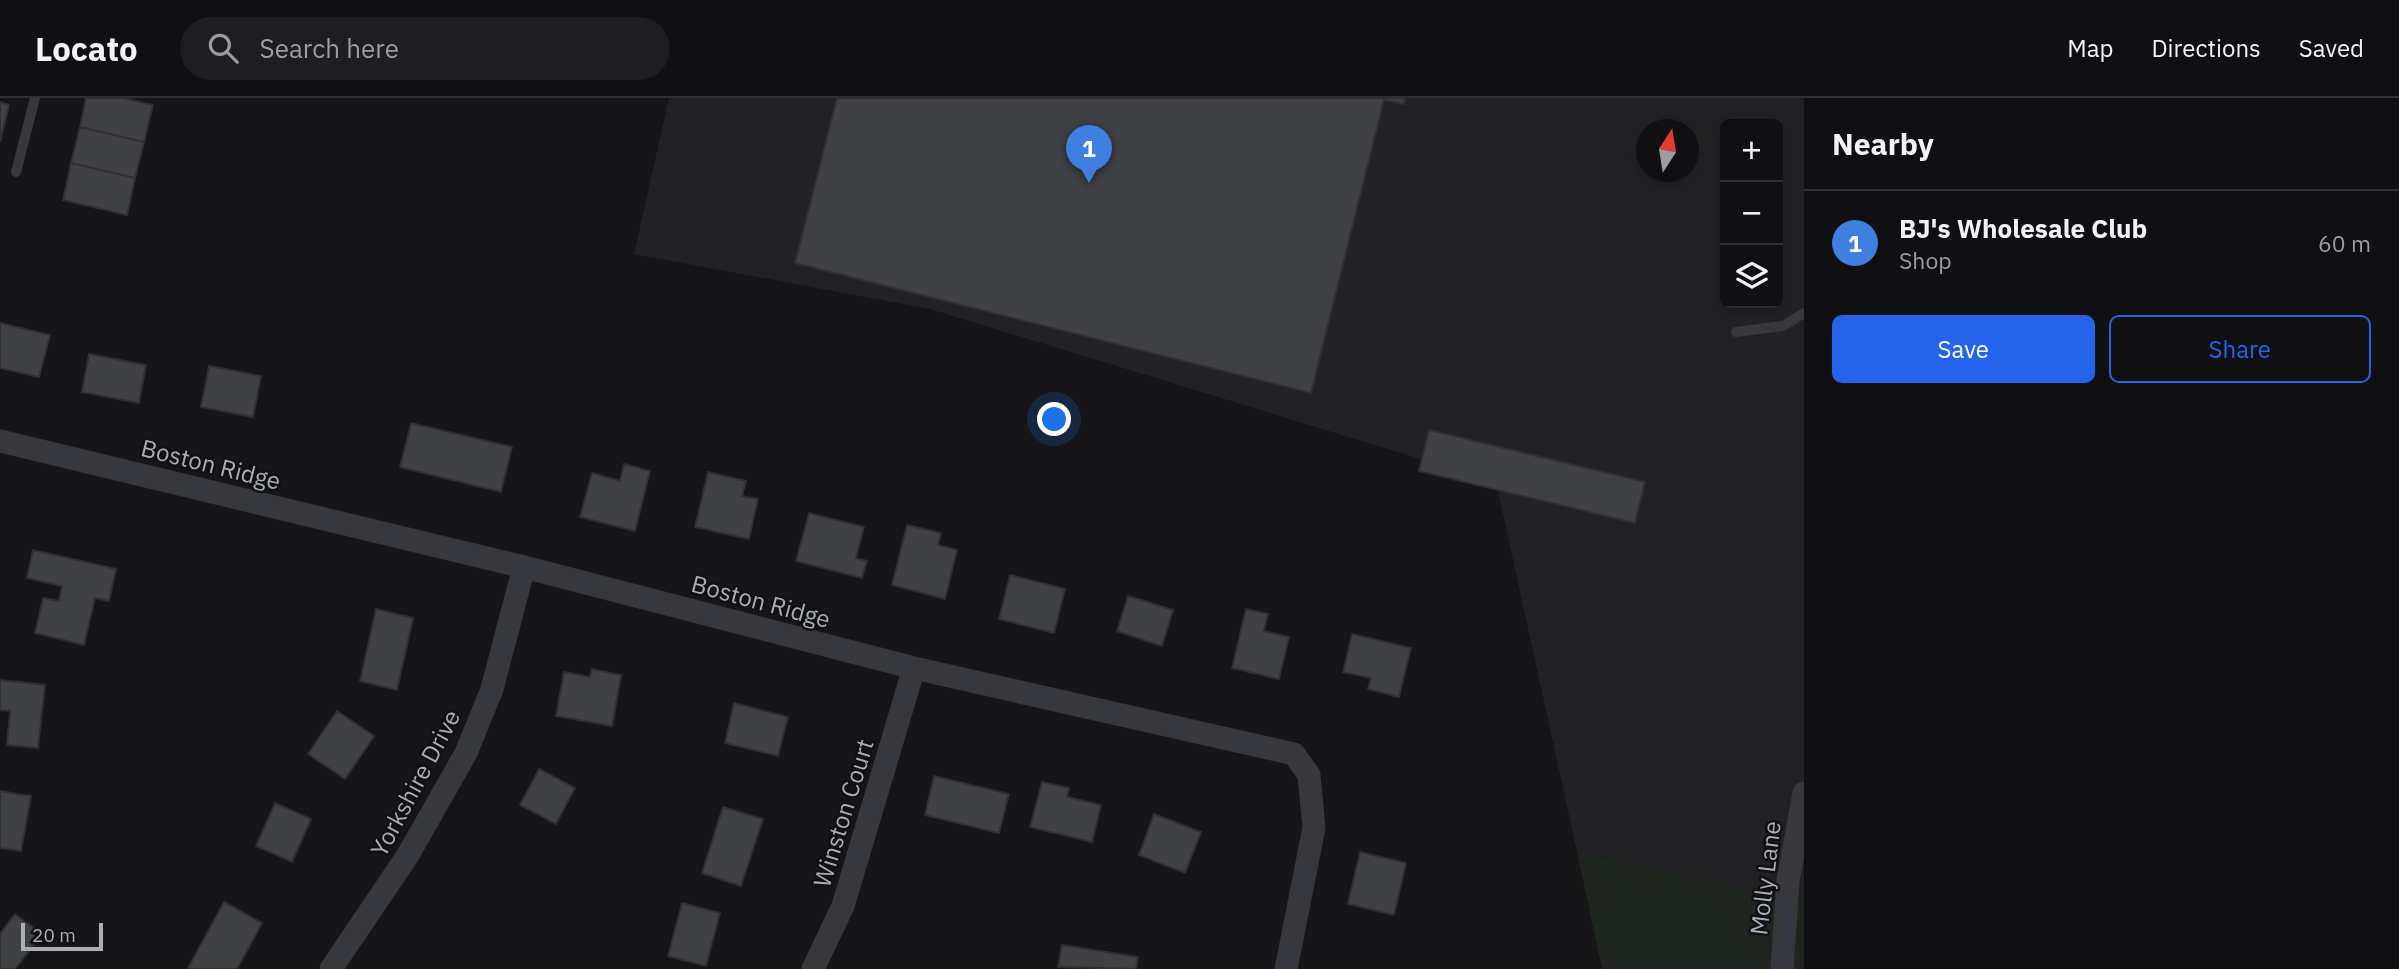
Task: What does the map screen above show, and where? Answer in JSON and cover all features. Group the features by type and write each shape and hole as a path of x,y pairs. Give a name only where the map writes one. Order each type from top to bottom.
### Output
{"street":[{"name":"Boston Ridge","path":"2,445 524,567 914,668 1294,754 1309,775 1314,828 1286,969"},
{"name":"Yorkshire Drive","path":"331,969 408,855 466,753 492,688 524,567"},
{"name":"Winston Court","path":"813,969 843,906 914,668"},
{"name":"Molly Lane","path":"1782,969 1797,870 1804,793"}],"lane":[{"path":"16,172 35,98"},
{"path":"1736,332 1783,326 1804,313"}],"shaded area":[{"path":"669,98 1804,98 1804,900 1577,852 1496,482 930,309 634,254"},
{"path":"1577,852 1804,900 1804,969 1602,969"}],"building":[{"path":"86,98 123,98 153,105 144,142 80,127"},
{"path":"837,98 1405,98 1404,104 1384,100 1311,393 795,263"},
{"path":"0,102 9,105 0,142"},
{"path":"80,127 144,142 135,178 71,163"},
{"path":"71,163 135,178 127,215 63,200"},
{"path":"0,323 50,335 39,377 0,368"},
{"path":"89,354 146,365 139,403 82,392"},
{"path":"209,366 261,376 253,417 201,407"},
{"path":"411,423 512,447 501,492 400,467"},
{"path":"1429,430 1645,482 1635,523 1419,471"},
{"path":"624,464 650,471 635,531 580,517 592,473 620,481"},
{"path":"708,472 746,481 742,496 758,499 749,539 695,527"},
{"path":"809,513 864,527 856,558 867,561 862,578 796,561"},
{"path":"907,525 941,533 938,545 957,550 945,599 892,585"},
{"path":"33,550 116,569 109,601 95,598 84,645 35,633 43,598 59,601 62,586 27,578"},
{"path":"1010,575 1065,589 1054,633 999,619"},
{"path":"1128,596 1173,610 1162,646 1117,631"},
{"path":"376,609 413,618 397,690 360,681"},
{"path":"1246,609 1268,614 1264,631 1289,637 1279,679 1232,668"},
{"path":"1352,634 1411,648 1399,697 1368,689 1371,678 1343,672"},
{"path":"592,669 621,675 612,726 556,716 564,672 590,677"},
{"path":"0,680 45,685 38,748 7,745 10,711 0,710"},
{"path":"734,703 788,717 778,756 725,743"},
{"path":"337,711 374,736 345,779 308,754"},
{"path":"539,769 575,788 556,824 520,805"},
{"path":"934,776 1009,794 999,833 925,815"},
{"path":"1042,782 1069,788 1067,797 1101,805 1092,842 1030,827"},
{"path":"0,791 31,796 21,851 0,848"},
{"path":"275,803 311,819 292,862 256,846"},
{"path":"723,807 763,819 741,886 702,873"},
{"path":"1154,814 1201,832 1185,873 1139,855"},
{"path":"1360,852 1406,863 1394,915 1348,904"},
{"path":"224,902 262,923 237,969 188,968"},
{"path":"682,903 720,913 706,966 668,956"},
{"path":"15,914 42,934 15,969 0,969 0,934"},
{"path":"1062,945 1138,957 1136,969 1058,967"}],"place":[{"name":"BJ's Wholesale Club","path":"1089,183"}]}
